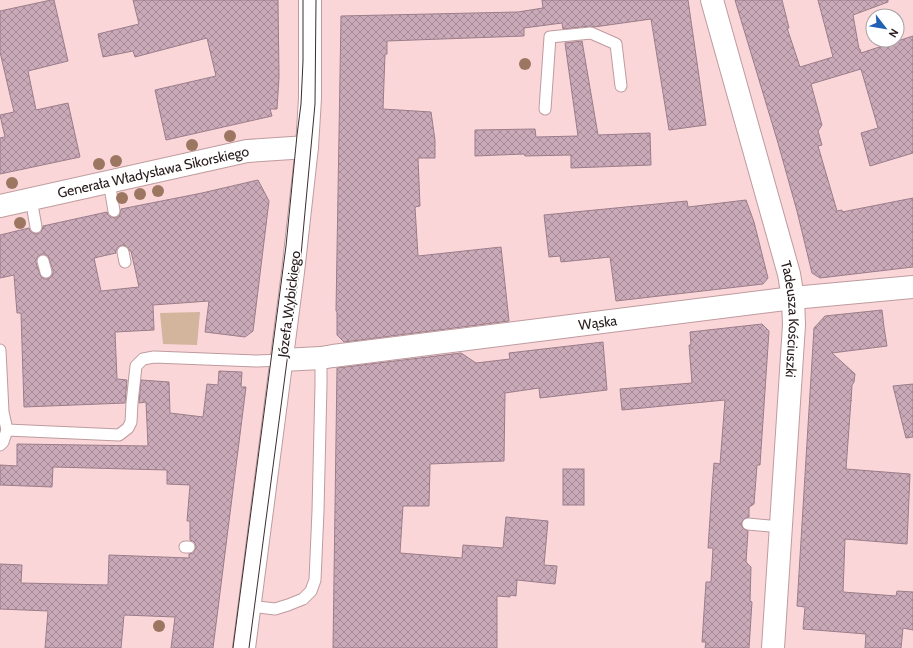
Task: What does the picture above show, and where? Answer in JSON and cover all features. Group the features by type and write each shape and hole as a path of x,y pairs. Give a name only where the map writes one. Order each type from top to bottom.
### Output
{"street":[{"name":"Józefa Wybickiego","path":"244,648 282,360 307,147 310,98 310,0"},
{"name":"Tadeusza Kościuszki","path":"712,0 789,274 793,298 794,325 772,648"},
{"name":"Generała Władysława Sikorskiego","path":"0,206 247,151 307,147"},
{"name":"Wąska","path":"282,360 321,358 793,298 913,287"}],"lane":[{"path":"545,109 550,37 591,33 616,44 621,86"},
{"path":"109,182 114,210"},
{"path":"31,199 36,227"},
{"path":"43,261 46,272"},
{"path":"0,350 3,412 7,430 3,442 0,445"},
{"path":"7,430 119,435 128,428 131,422 136,366 143,359 154,357 256,361 282,360"},
{"path":"250,606 275,609 288,605 303,599 311,591 315,580 321,358"},
{"path":"748,524 780,527"}],"shaded area":[{"path":"200,312 197,345 163,344 160,313"}],"building":[{"path":"54,0 68,61 28,71 36,110 68,103 80,157 0,174 0,138 5,137 0,115 14,112 0,52 0,11"},
{"path":"133,0 278,0 279,77 277,109 270,109 272,116 166,140 155,90 216,76 207,38 135,57 133,51 103,57 98,34 139,24"},
{"path":"542,0 688,0 706,125 669,130 651,19 594,27 590,26 563,29 562,23 524,28 524,36 387,41 387,54 385,54 383,109 431,112 435,140 435,158 418,158 420,206 415,207 418,256 501,247 509,321 344,342 337,335 336,311 341,16 518,12 543,8"},
{"path":"735,0 782,0 789,28 787,28 800,67 833,57 818,0 888,0 888,2 872,8 865,8 865,11 853,15 861,53 876,48 905,48 905,39 913,36 913,153 870,166 861,133 878,128 861,69 811,84 822,125 818,131 822,145 818,146 837,211 842,210 842,212 913,198 913,267 820,278 812,273 778,143"},
{"path":"582,41 598,135 650,133 651,165 571,168 571,155 525,156 524,154 475,156 475,130 535,129 536,137 578,136 565,43"},
{"path":"258,180 269,201 253,331 245,337 205,332 209,301 153,305 154,330 115,332 117,379 127,380 125,403 24,407 21,313 17,313 14,275 0,278 0,235 29,228 33,233 38,234 41,232 43,226 107,212 111,217 116,218 120,214 121,209","holes":["122,245 126,246 131,251 139,287 101,291 94,258 116,253 118,247","42,254 48,256 53,270 51,277 47,279 41,277 36,263 38,256"]},
{"path":"746,200 754,222 768,278 763,284 616,301 610,257 561,262 560,256 549,257 544,215 687,201 688,207"},
{"path":"882,310 887,346 832,353 855,374 852,385 846,469 910,474 907,544 845,539 843,592 896,596 897,591 913,592 913,630 903,628 901,648 865,648 866,634 803,629 805,607 797,606 814,328 825,316"},
{"path":"762,324 769,331 760,465 757,465 754,504 749,507 749,517 745,518 741,524 744,529 748,531 746,562 751,567 750,601 752,602 749,648 705,648 706,642 702,642 706,582 711,582 713,548 708,548 714,463 720,464 725,400 622,410 620,389 692,383 689,345 691,345 690,332"},
{"path":"603,342 607,390 540,398 539,388 505,393 504,461 430,464 429,506 403,506 400,553 462,558 463,545 503,548 506,517 548,521 544,565 557,566 555,584 517,580 516,596 497,596 497,648 333,648 337,368 461,353 476,363 510,359 509,353"},
{"path":"219,371 242,372 241,387 246,387 213,648 171,648 175,617 124,615 121,648 45,648 48,611 0,609 0,564 22,565 21,583 108,585 109,555 189,558 189,554 193,553 196,547 195,543 190,540 190,521 187,521 190,485 167,484 167,470 53,467 52,487 0,485 0,465 17,466 17,444 148,446 146,402 139,403 141,380 169,382 170,413 203,417 207,384 218,385"},
{"path":"913,384 913,437 906,438 893,386"},
{"path":"563,469 584,469 584,505 563,505"}],"tram line":[{"path":"233,648 286,246 301,104 303,0"},
{"path":"249,648 301,255 315,104 316,0"}]}
